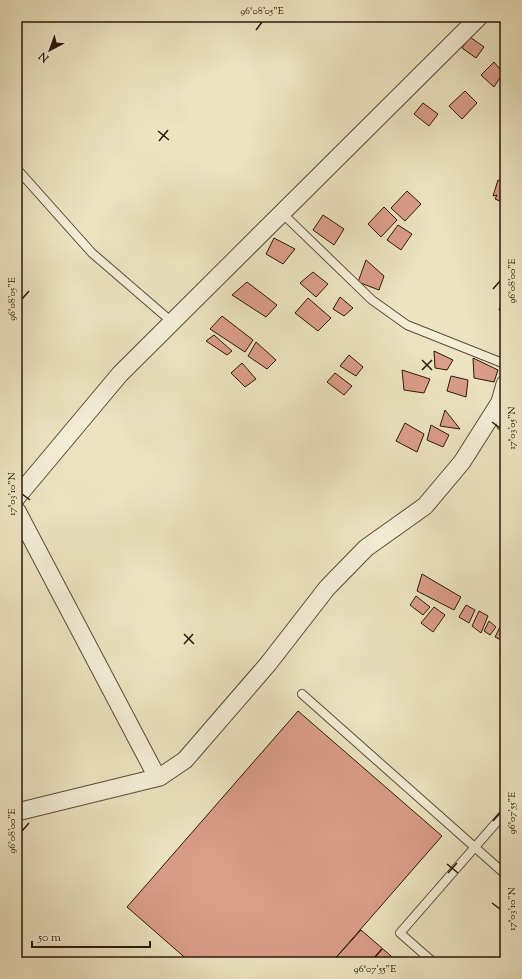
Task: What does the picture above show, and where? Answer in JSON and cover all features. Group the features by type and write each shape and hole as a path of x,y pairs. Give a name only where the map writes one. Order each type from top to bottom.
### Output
{"street":[{"path":"17,497 120,374 479,17"},
{"path":"505,384 502,403 505,423"},
{"path":"17,812 160,777 185,760 268,664 327,588 366,548 425,506 462,462 502,403"},
{"path":"17,511 157,777"}],"lane":[{"path":"17,169 92,253 172,322"},
{"path":"282,213 372,300 407,325 505,364"},
{"path":"302,694 505,874"},
{"path":"433,962 400,933 502,816"}],"building":[{"path":"470,37 484,47 476,58 462,48"},
{"path":"494,62 503,73 494,87 481,75"},
{"path":"465,91 477,103 462,119 449,106"},
{"path":"423,103 438,114 429,126 414,114"},
{"path":"498,180 505,183 505,203 495,199 497,195 493,196"},
{"path":"407,191 421,204 405,221 391,208"},
{"path":"384,207 397,220 381,237 368,224"},
{"path":"323,215 344,229 334,245 313,230"},
{"path":"398,225 412,234 401,250 387,240"},
{"path":"274,238 295,249 283,264 266,254"},
{"path":"366,260 384,276 379,290 358,282"},
{"path":"313,272 328,284 316,297 300,283"},
{"path":"247,282 277,305 266,317 232,295"},
{"path":"505,296 505,312 499,310"},
{"path":"340,297 353,308 344,316 333,309"},
{"path":"308,298 331,318 318,331 295,313"},
{"path":"222,316 253,340 245,352 210,329"},
{"path":"214,335 232,351 227,355 206,341"},
{"path":"256,342 276,360 267,369 248,356"},
{"path":"434,351 453,360 447,370 435,368"},
{"path":"349,355 363,367 356,376 340,366"},
{"path":"473,358 498,370 494,382 474,378"},
{"path":"242,363 256,379 245,387 231,373"},
{"path":"402,370 430,379 424,393 404,390"},
{"path":"335,373 352,386 344,395 327,382"},
{"path":"451,376 468,380 466,397 447,391"},
{"path":"445,410 460,429 440,426"},
{"path":"405,423 424,434 417,452 396,441"},
{"path":"431,425 449,435 443,447 427,440"},
{"path":"422,574 461,597 454,610 417,591"},
{"path":"416,596 430,607 423,615 410,605"},
{"path":"466,605 475,610 469,623 459,617"},
{"path":"434,607 445,615 433,632 421,623"},
{"path":"479,611 488,616 481,633 472,626"},
{"path":"489,621 496,627 490,635 484,631"},
{"path":"501,625 505,628 503,641 495,637"},
{"path":"298,711 442,836 332,962 190,962 127,907"},
{"path":"361,930 398,962 332,962"}]}
